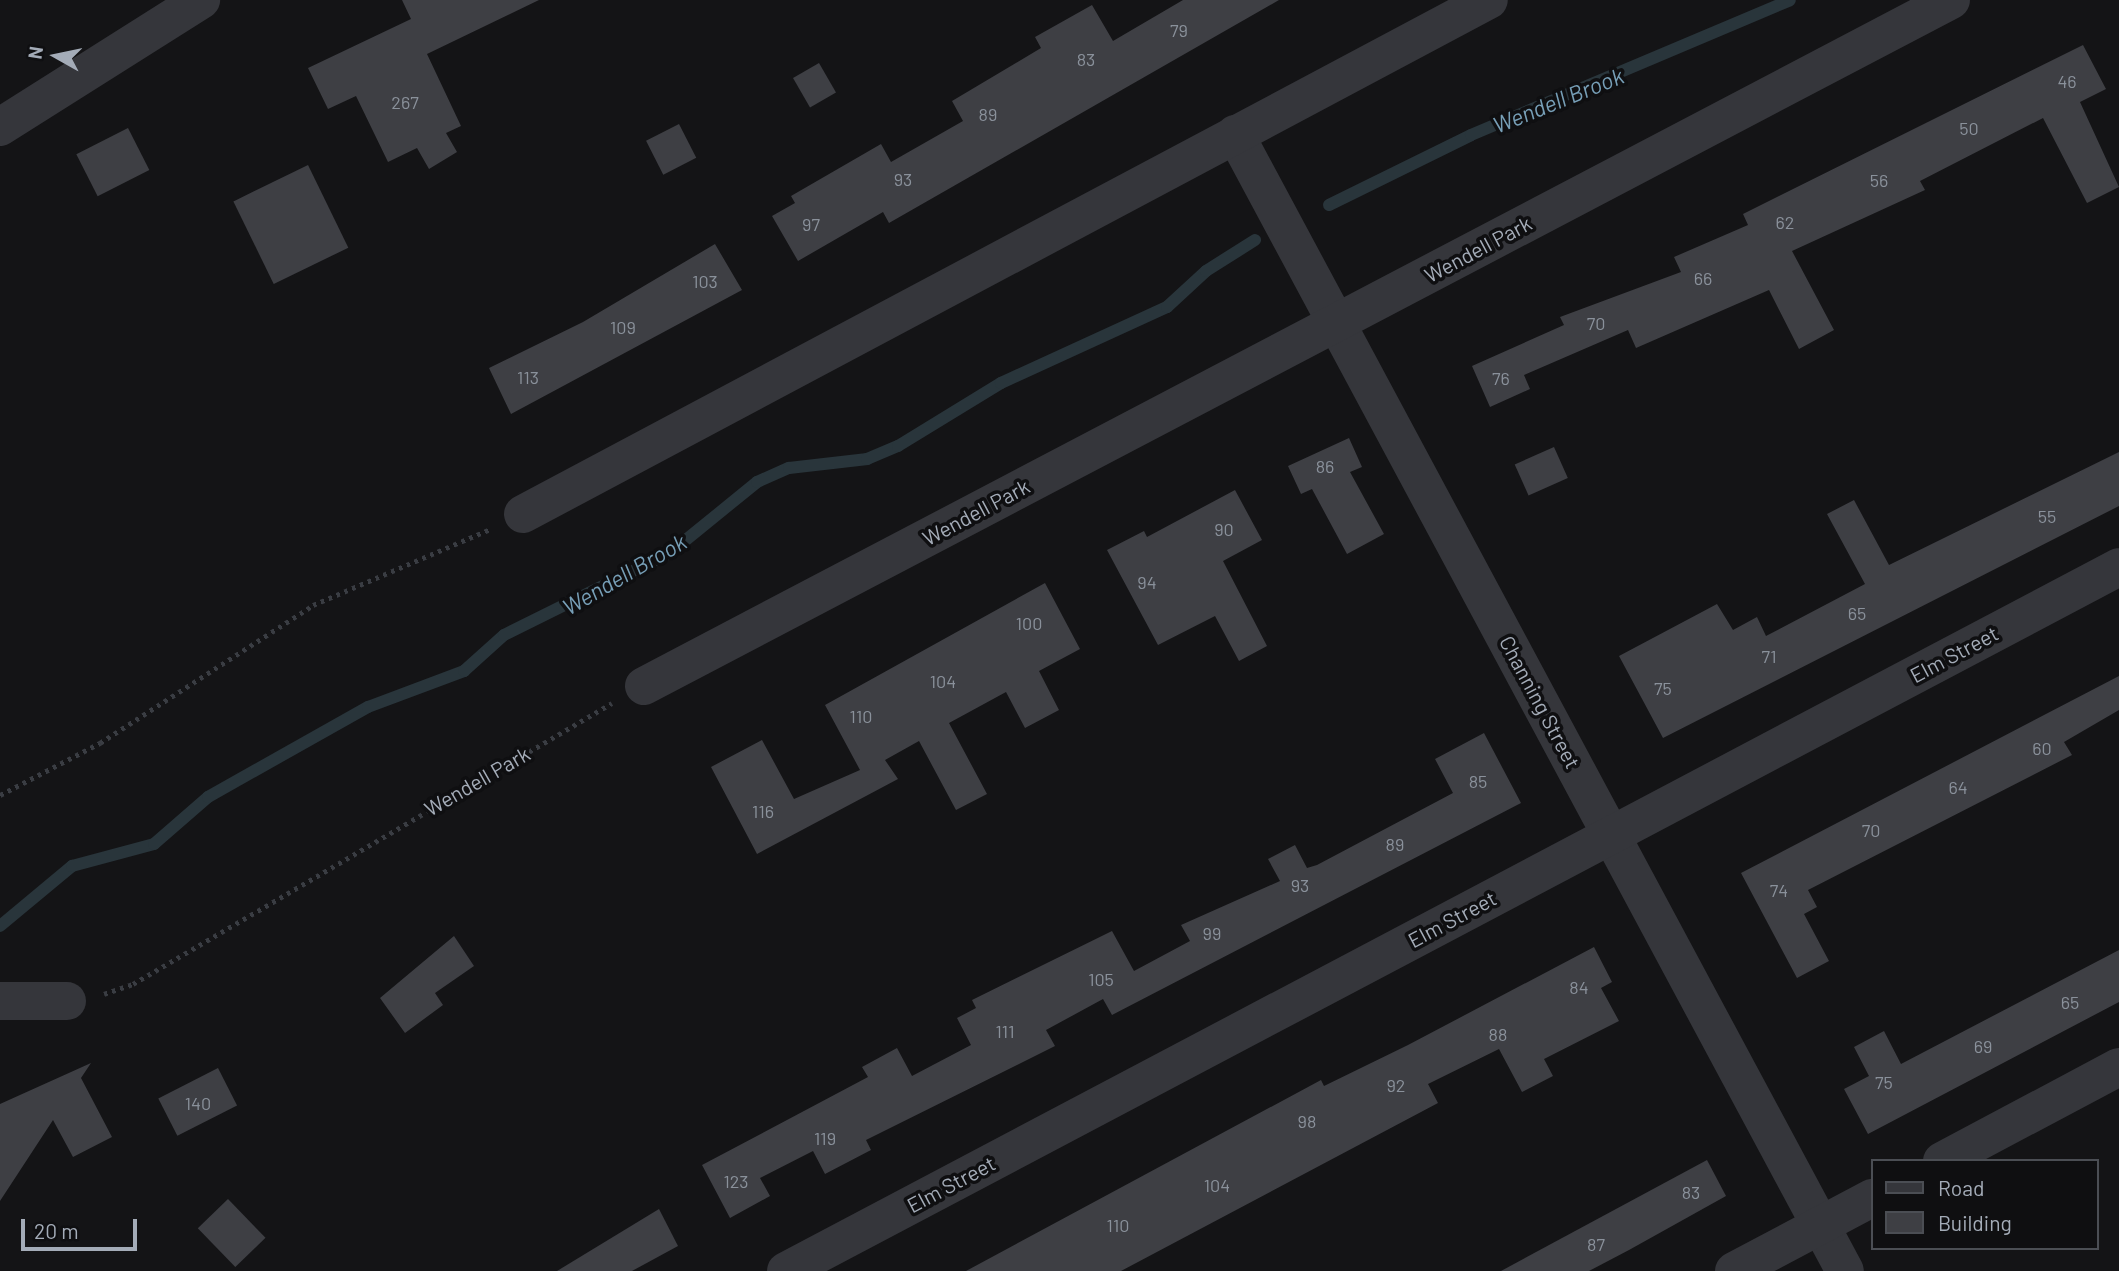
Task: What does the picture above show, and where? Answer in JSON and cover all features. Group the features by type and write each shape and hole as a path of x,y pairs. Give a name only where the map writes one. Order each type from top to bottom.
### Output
{"street":[{"path":"0,127 201,0"},
{"path":"523,514 1489,0"},
{"name":"Wendell Park","path":"644,686 1951,0"},
{"name":"Channing Street","path":"1234,134 1845,1271"},
{"name":"Elm Street","path":"786,1271 2119,567"},
{"path":"0,1001 67,1001"},
{"path":"1946,1159 2119,1067"},
{"path":"1734,1271 1870,1199"}],"path":[{"path":"0,795 100,743 313,605 523,514"},
{"name":"Wendell Park","path":"67,1001 133,984 644,686"}],"building":[{"path":"402,0 539,0 427,54 461,126 446,133 457,152 429,169 417,148 388,162 356,96 328,109 308,68 411,19"},
{"path":"1183,0 1279,0 889,223 883,212 798,261 772,216 795,203 791,196 881,144 891,162 963,121 952,101 1041,48 1035,37 1092,5 1113,41"},
{"path":"2083,45 2106,89 2080,102 2119,187 2087,203 2043,118 1920,181 1925,190 1792,251 1834,330 1799,349 1769,290 1636,348 1628,330 1524,375 1530,389 1490,407 1472,366 1564,325 1560,317 1681,272 1674,257 1748,225 1743,214"},
{"path":"819,63 836,92 810,107 793,78"},
{"path":"679,124 696,158 663,175 646,141"},
{"path":"128,128 149,170 98,196 76,154"},
{"path":"308,165 348,248 274,284 233,201"},
{"path":"715,244 742,290 511,414 489,368 583,322"},
{"path":"1349,438 1362,467 1350,472 1384,534 1347,554 1312,489 1301,494 1288,466"},
{"path":"1554,447 1568,478 1529,496 1515,464"},
{"path":"2119,452 2119,506 1663,738 1619,656 1717,604 1733,630 1757,617 1766,636 1865,584 1827,514 1854,500 1889,565"},
{"path":"1235,490 1262,540 1223,561 1267,646 1239,661 1215,616 1158,645 1107,550 1144,531 1147,537"},
{"path":"1045,583 1080,649 1039,671 1059,710 1025,728 1006,692 949,723 987,794 956,810 919,741 885,760 898,779 757,854 711,767 762,740 794,799 860,770 825,705"},
{"path":"2119,676 2119,710 2064,742 2072,755 1808,890 1817,907 1804,914 1829,961 1797,978 1741,873"},
{"path":"1484,733 1521,803 1112,1015 1103,999 1046,1030 1055,1046 866,1140 871,1150 825,1174 813,1151 760,1178 770,1196 730,1218 702,1165 868,1077 862,1067 897,1048 912,1076 971,1045 957,1018 976,1008 972,1000 1112,931 1134,971 1190,941 1181,925 1280,881 1268,859 1295,845 1307,868 1317,865 1453,793 1435,759"},
{"path":"454,936 474,966 435,993 443,1005 405,1033 380,998"},
{"path":"1594,947 1612,982 1601,988 1619,1021 1544,1059 1553,1076 1522,1092 1499,1049 1428,1084 1438,1103 1121,1271 966,1271 1321,1080 1324,1086"},
{"path":"2119,950 2119,1002 1868,1134 1844,1089 1869,1076 1854,1047 1884,1031 1901,1064"},
{"path":"91,1063 81,1078 112,1137 73,1157 53,1120 0,1201 0,1104"},
{"path":"218,1068 237,1105 177,1136 158,1098"},
{"path":"1707,1160 1726,1196 1629,1250 1589,1271 1501,1271"},
{"path":"228,1199 266,1238 235,1267 198,1228"},
{"path":"659,1209 678,1246 632,1271 557,1271"}],"waterway":[{"name":"Wendell Brook","path":"1329,205 1471,135 1790,0"},
{"name":"Wendell Brook","path":"0,926 72,866 154,844 208,797 368,707 464,671 504,635 671,552 757,482 789,468 867,459 898,446 1001,383 1167,307 1206,271 1255,240"}]}
